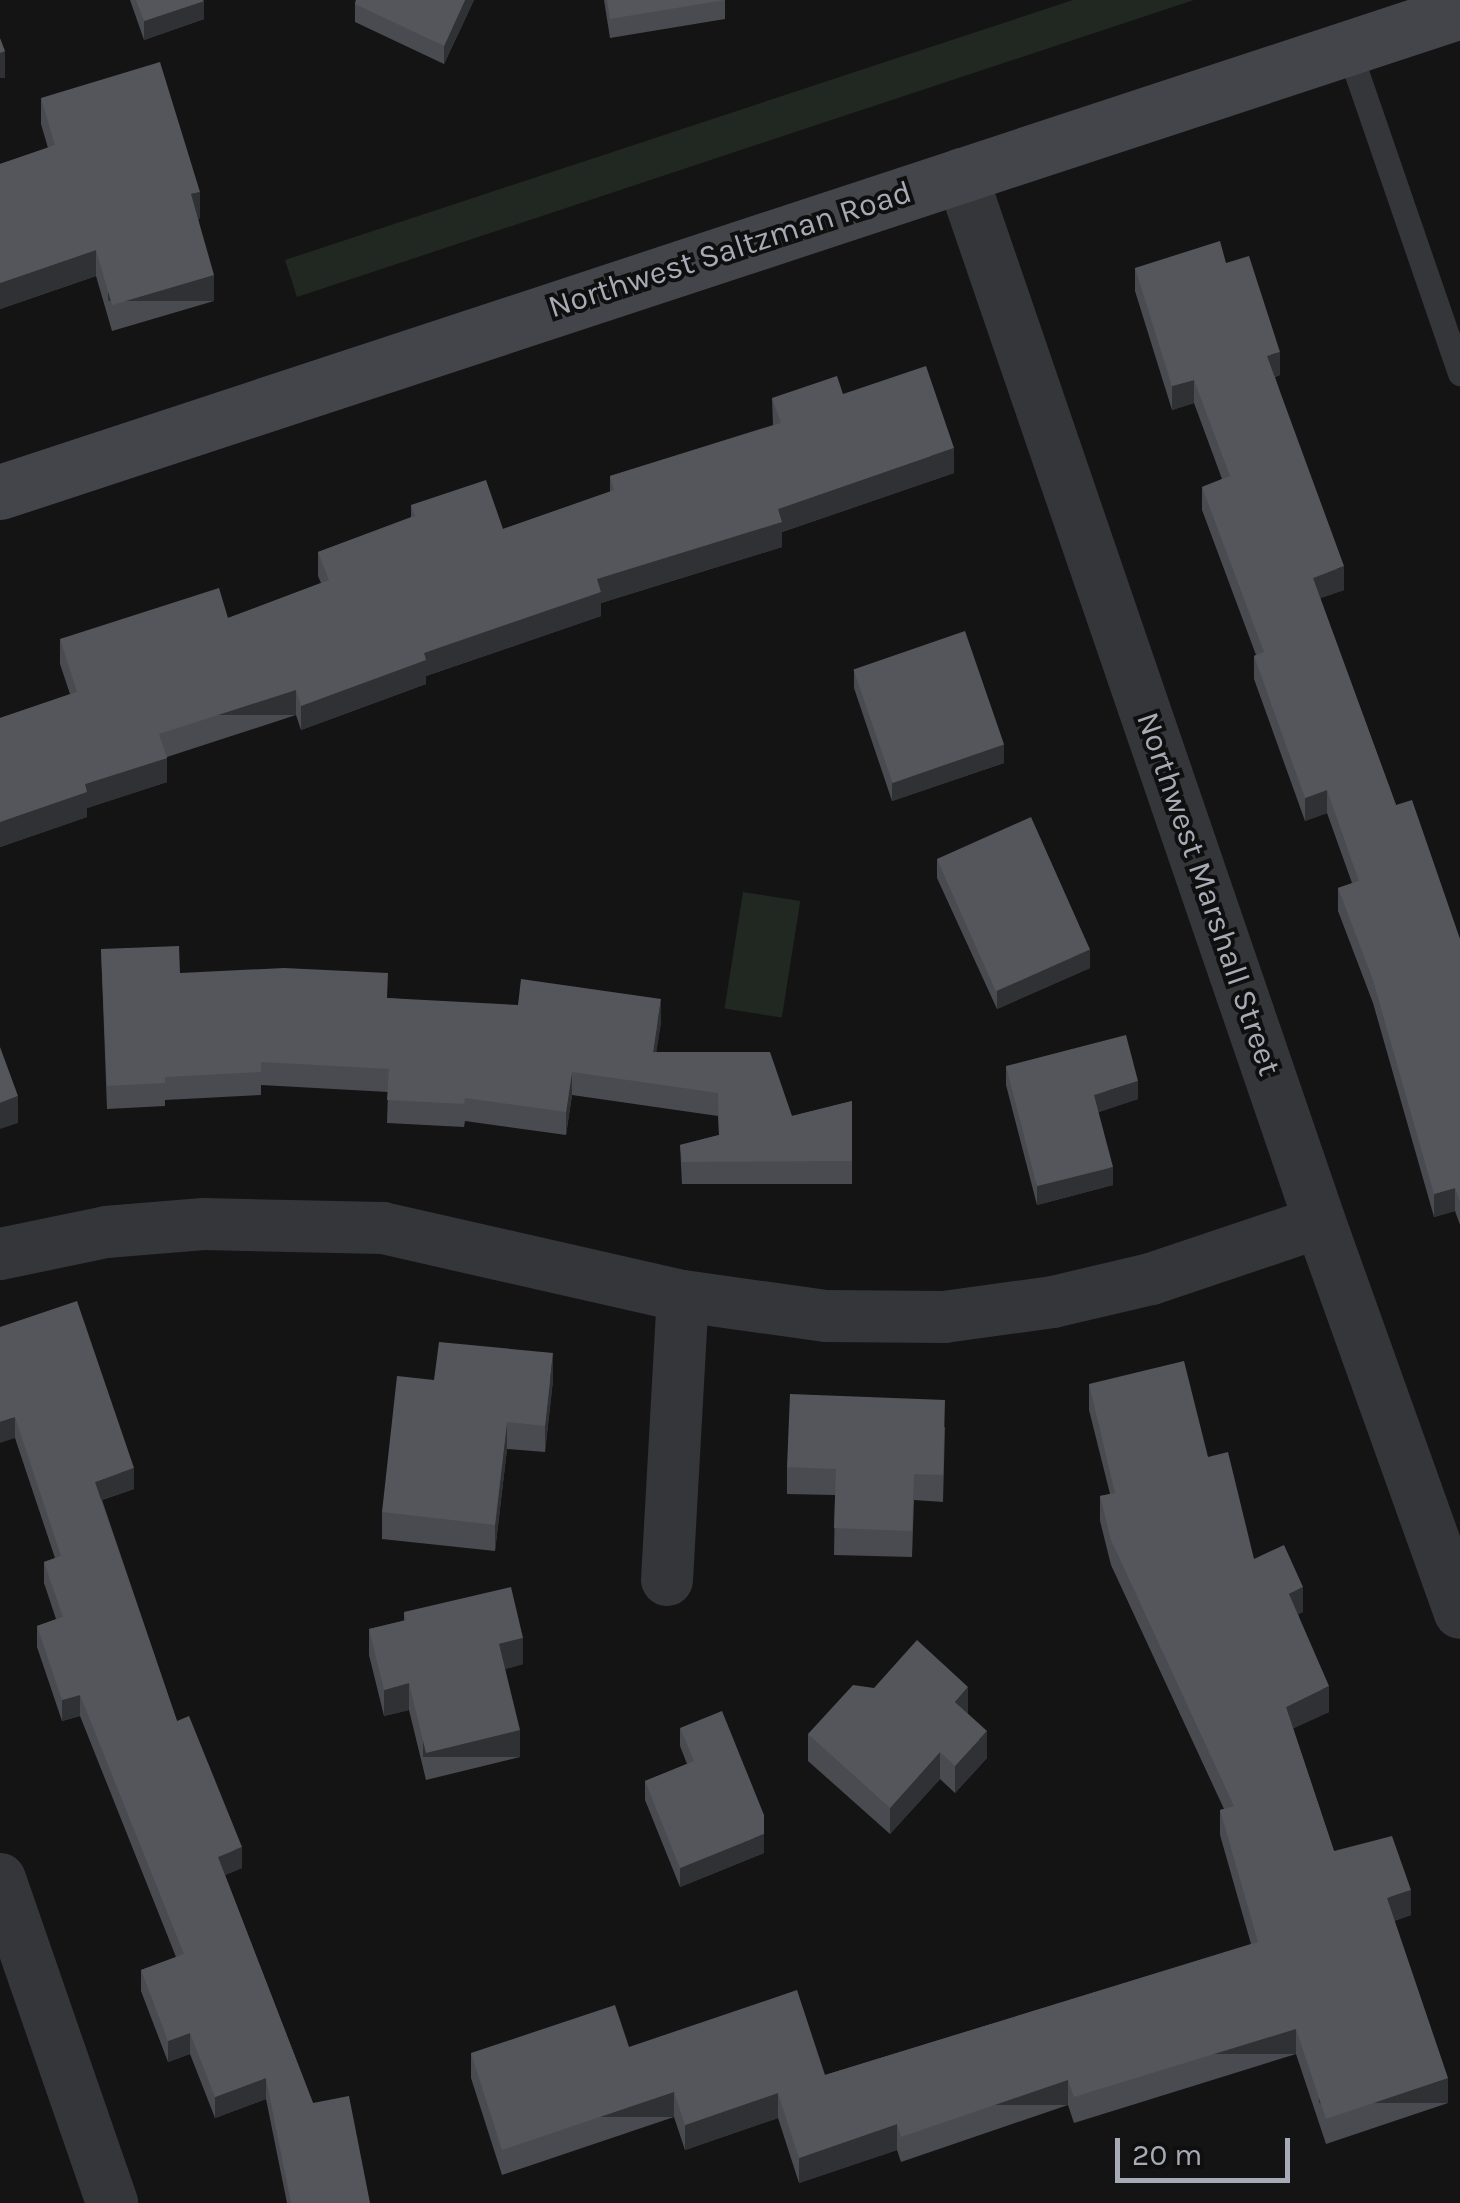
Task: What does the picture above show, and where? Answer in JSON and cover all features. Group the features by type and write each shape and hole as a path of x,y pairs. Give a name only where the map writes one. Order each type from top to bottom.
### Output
{"main road":[{"name":"Northwest Saltzman Road","path":"0,492 1460,11"}],"street":[{"name":"Northwest Marshall Street","path":"961,174 1320,1222 1460,1613"},
{"path":"0,1254 106,1232 204,1224 383,1228 683,1296 826,1316 944,1317 1052,1302 1152,1279 1320,1222"},
{"path":"667,1580 683,1296"},
{"path":"0,1879 112,2203"}],"lane":[{"path":"1348,48 1460,373"}],"shaded area":[{"path":"1073,0 1194,0 297,297 285,260"},
{"path":"743,892 800,901 782,1018 725,1009"}],"building":[{"path":"136,0 203,0 204,1 144,21"},
{"path":"356,0 465,0 444,46 355,4"},
{"path":"607,0 725,0 610,19"},
{"path":"160,62 200,192 191,194 214,275 112,305 96,250 0,283 0,164 55,145 41,98"},
{"path":"1220,241 1226,263 1249,256 1280,352 1267,356 1344,566 1313,578 1396,805 1412,800 1460,939 1460,1202 1455,1188 1434,1194 1373,980 1338,888 1359,881 1327,790 1305,798 1254,656 1264,652 1202,487 1230,476 1194,380 1172,386 1135,268"},
{"path":"926,366 954,448 778,509 782,522 597,579 601,592 424,653 426,660 301,706 296,690 159,734 167,758 85,784 87,792 0,822 0,718 77,692 60,639 219,588 228,618 329,580 318,552 415,516 411,505 486,480 503,529 614,490 610,476 781,423 772,398 837,376 843,394"},
{"path":"965,631 1004,744 892,783 853,669"},
{"path":"1031,817 1090,949 996,991 937,859"},
{"path":"179,946 180,973 284,968 388,973 387,998 518,1005 521,979 661,999 653,1052 770,1052 792,1116 852,1101 852,1161 682,1162 680,1145 719,1135 718,1093 572,1072 566,1112 465,1098 464,1104 387,1100 389,1069 261,1062 261,1072 165,1077 165,1083 107,1086 101,949"},
{"path":"1126,1035 1138,1081 1094,1095 1113,1167 1037,1186 1006,1066"},
{"path":"0,1047 18,1096 0,1103"},
{"path":"77,1301 134,1468 95,1482 177,1721 189,1716 242,1847 218,1857 313,2103 349,2096 370,2203 291,2203 266,2078 215,2097 190,2033 168,2041 141,1970 184,1954 80,1695 62,1700 37,1626 63,1617 44,1562 61,1556 15,1417 0,1422 0,1327"},
{"path":"439,1342 553,1353 545,1426 507,1422 495,1525 382,1512 397,1376 434,1380"},
{"path":"1184,1361 1208,1457 1228,1452 1254,1559 1284,1545 1303,1587 1289,1594 1329,1686 1286,1707 1334,1851 1392,1836 1411,1890 1387,1898 1448,2078 1326,2119 1296,2029 1074,2097 1068,2080 901,2137 897,2124 799,2158 778,2093 685,2125 674,2092 502,2150 471,2053 615,2005 629,2047 797,1990 825,2075 1258,1942 1220,1810 1234,1806 1111,1540 1100,1496 1115,1493 1089,1384"},
{"path":"790,1394 945,1400 943,1475 914,1474 912,1531 834,1528 836,1469 787,1467"},
{"path":"511,1587 523,1638 499,1644 520,1730 426,1753 409,1683 384,1690 369,1629 406,1620 404,1612"},
{"path":"917,1640 968,1687 955,1702 987,1731 955,1766 940,1752 890,1808 808,1734 853,1685 874,1688"},
{"path":"722,1711 764,1815 764,1834 680,1868 645,1781 694,1761 680,1728"}]}
